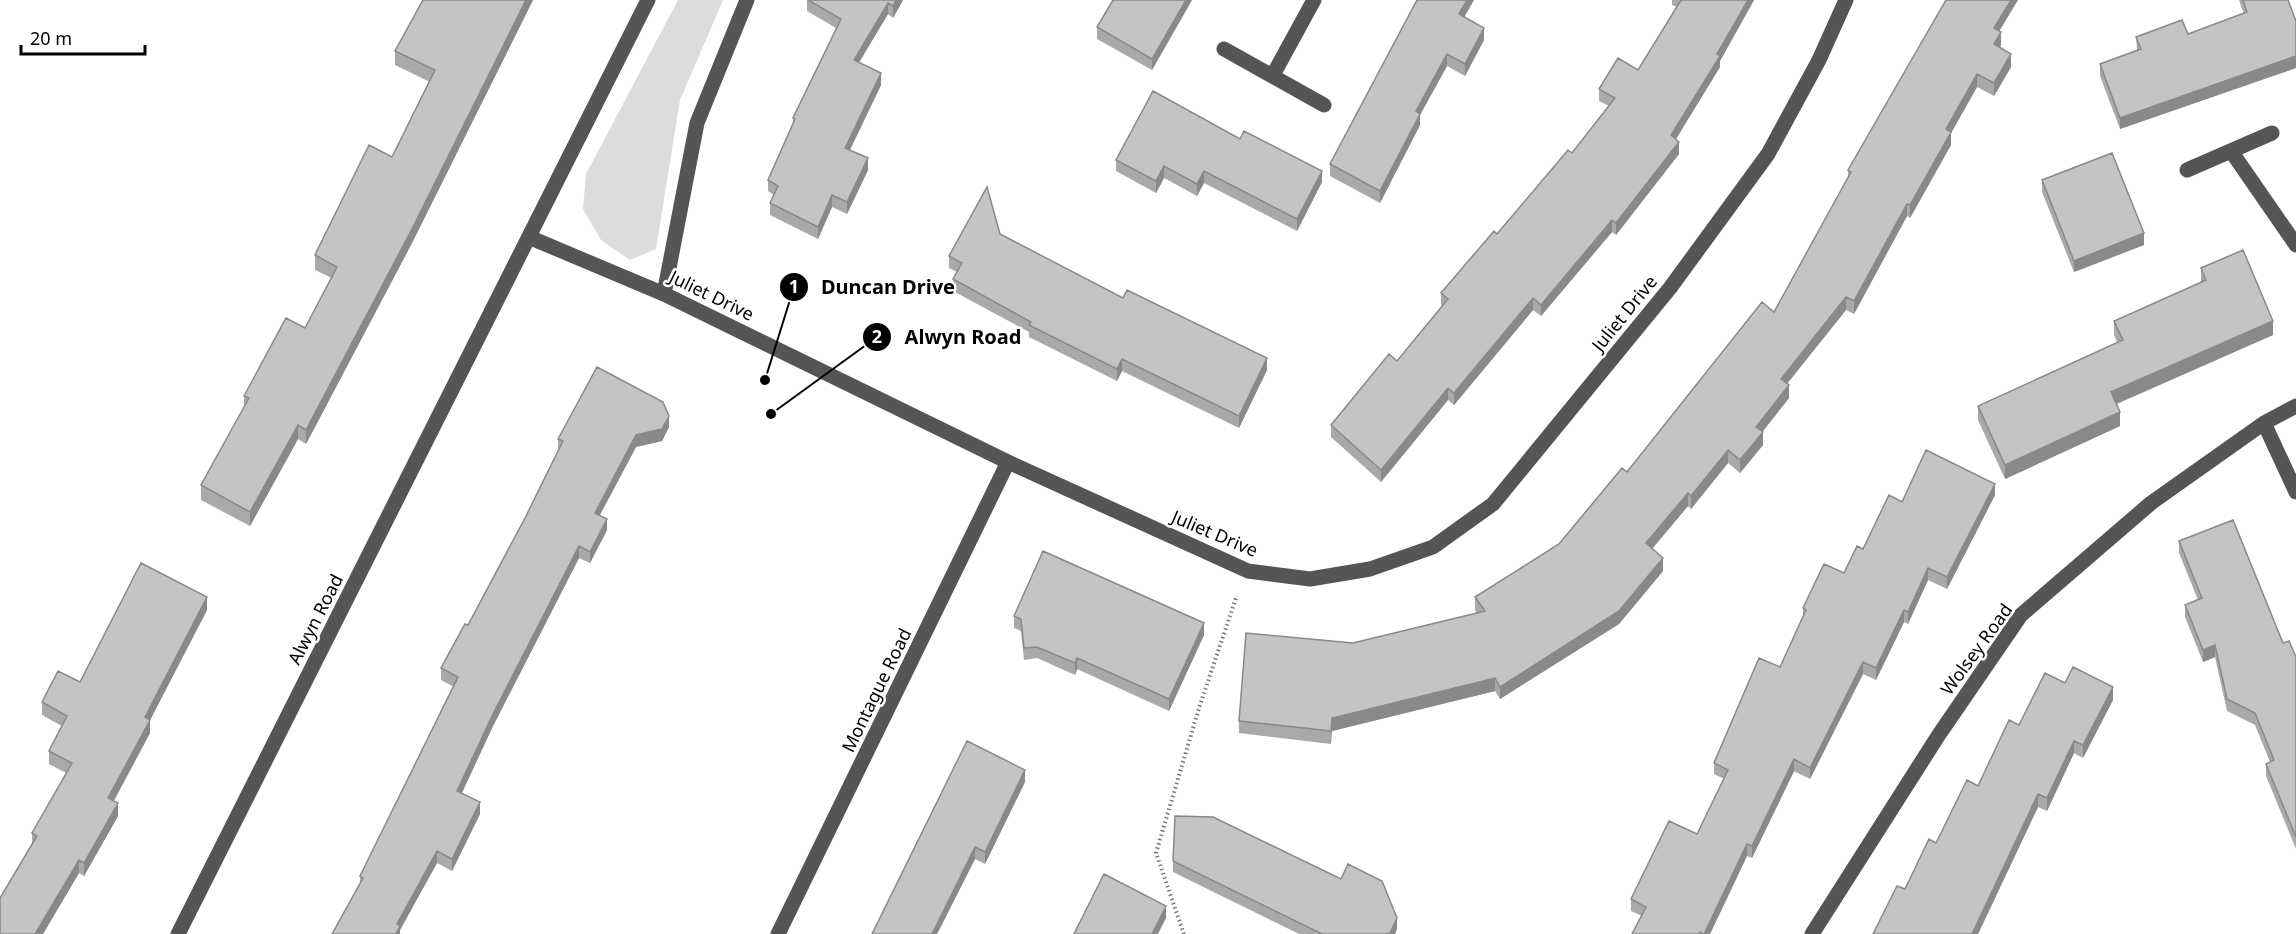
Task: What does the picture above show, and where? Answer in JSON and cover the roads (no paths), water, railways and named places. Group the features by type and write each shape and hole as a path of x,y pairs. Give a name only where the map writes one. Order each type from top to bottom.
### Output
{"street":[{"name":"Alwyn Road","path":"178,934 531,238 648,0"},
{"path":"664,294 698,123 747,0"},
{"path":"1273,75 1314,0"},
{"name":"Juliet Drive","path":"531,238 664,294 1008,462 1248,571 1310,579 1370,569 1432,546 1493,504 1670,288 1768,154 1819,60 1846,0"},
{"path":"1224,49 1324,105"},
{"path":"2187,170 2272,133"},
{"path":"2231,151 2296,245"},
{"name":"Wolsey Road","path":"1812,934 1938,736 2021,615 2151,503 2264,423 2296,406"},
{"path":"2264,423 2296,492"},
{"name":"Montague Road","path":"778,934 1008,462"}],"place":[{"name":"Duncan Drive","path":"765,380"},
{"name":"Alwyn Road","path":"771,414"}]}
